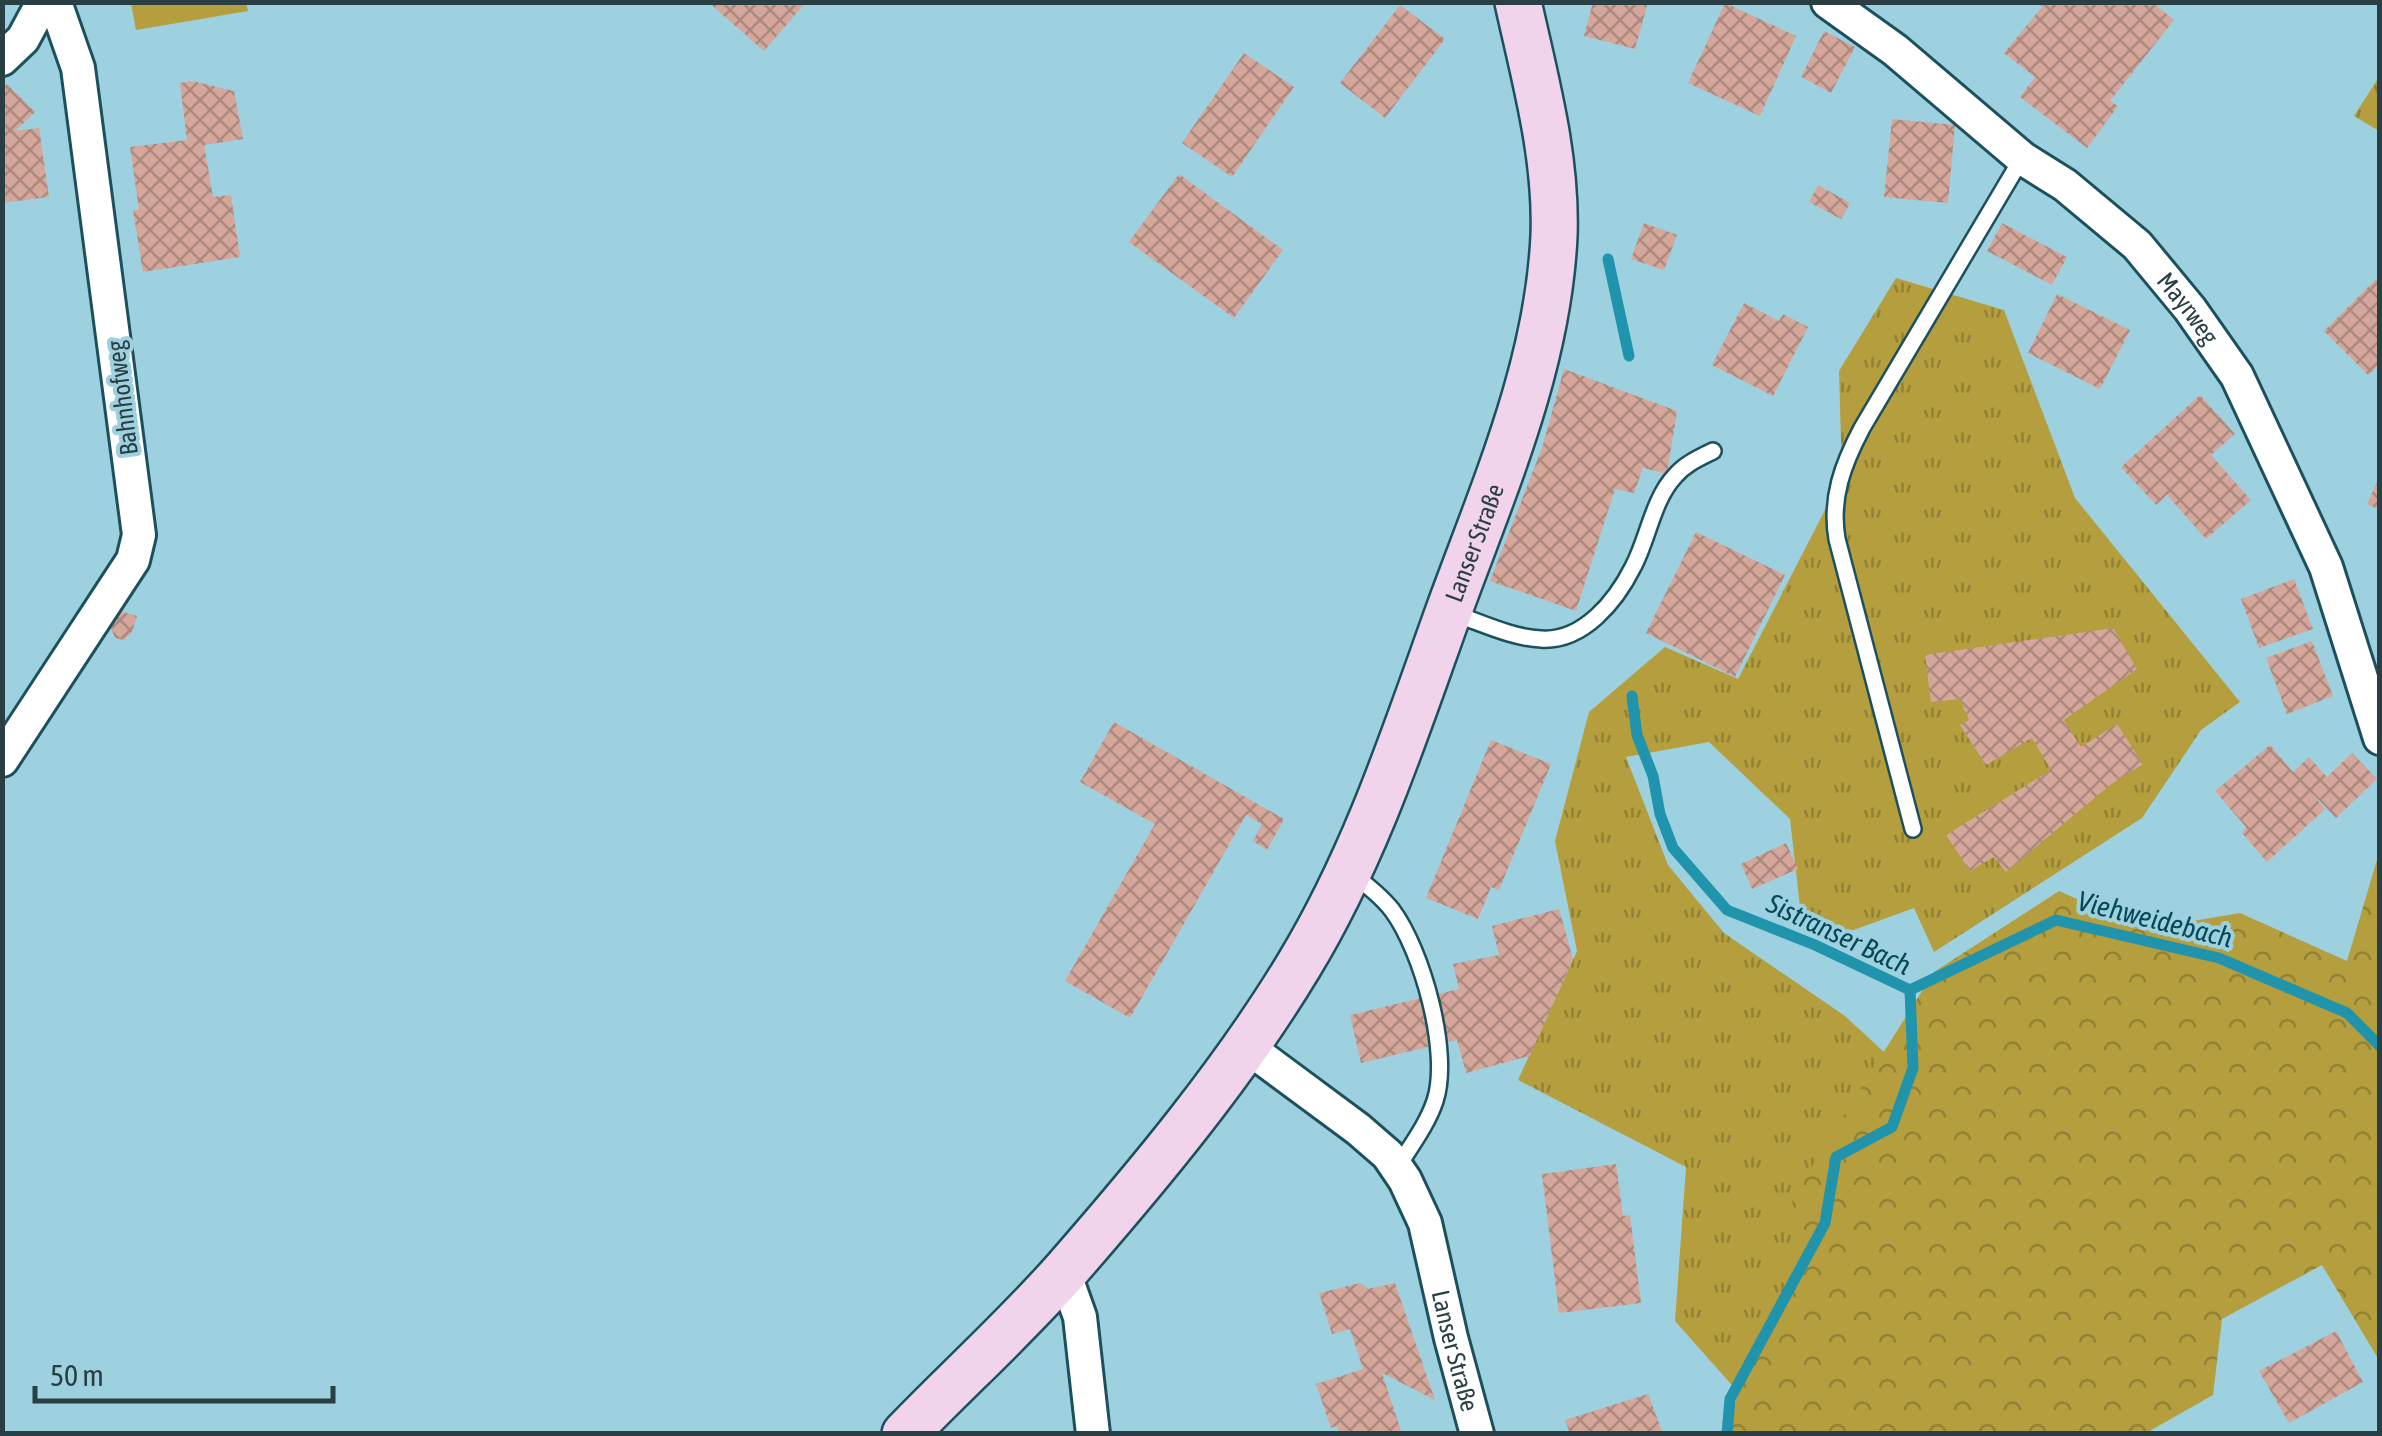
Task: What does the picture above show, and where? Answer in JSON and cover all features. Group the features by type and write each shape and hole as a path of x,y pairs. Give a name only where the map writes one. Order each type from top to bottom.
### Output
{"main road":[{"name":"Lanser Straße","path":"905,1434 1064,1272 1246,1046 1299,965 1386,786 1526,398 1547,308 1554,234 1552,170 1518,2"}],"street":[{"path":"2,59 24,40 43,2"},
{"name":"Bahnhofweg","path":"2,760 133,560 139,535 78,68 55,2"},
{"name":"Mayrweg","path":"1840,6 2022,158 2065,185 2137,245 2190,309 2237,376 2326,566 2380,738"},
{"name":"Lanser Straße","path":"1246,1046 1358,1129 1397,1168 1425,1223 1477,1434"},
{"path":"1064,1272 1080,1317 1093,1434"}],"lane":[{"path":"1913,829 1837,539 1835,498 1846,460 1862,428 2022,158"},
{"path":"1448,612 1544,640 1586,627 1633,568 1673,477 1713,451"},
{"path":"1348,871 1374,890 1405,933 1420,969 1438,1044 1435,1100 1397,1168"}],"green space":[{"path":"131,3 246,3 248,11 136,30"},
{"path":"2379,77 2379,131 2354,116"},
{"path":"1896,278 2004,310 2075,498 2240,702 2201,730 2142,818 1934,952 1914,908 1851,931 1802,924 1790,819 1709,742 1626,757 1668,865 1724,933 1845,1016 1885,1053 1793,1198 1801,1273 1738,1392 1675,1321 1686,1167 1518,1080 1577,951 1555,841 1589,712 1665,647 1738,679 1842,477 1839,371"},
{"path":"2379,853 2379,1360 2322,1265 2222,1319 2213,1395 2146,1433 1727,1433 1738,1392 1801,1273 1792,1198 1934,972 2059,891 2145,929 2240,913 2347,961"}],"building":[{"path":"708,2 806,2 764,51"},
{"path":"1593,2 1648,2 1635,49 1584,36"},
{"path":"2035,2 2152,2 2174,20 2110,101 2118,106 2087,148 2020,97 2035,77 2004,53 2042,7"},
{"path":"1725,3 1796,36 1760,116 1688,83"},
{"path":"1400,5 1445,39 1385,118 1340,83"},
{"path":"1824,31 1855,47 1831,93 1801,77"},
{"path":"1244,53 1294,87 1232,177 1182,143"},
{"path":"192,81 234,91 243,139 204,145 213,197 231,195 240,257 143,272 133,210 139,210 130,147 187,140 180,83"},
{"path":"7,84 35,112 15,131 39,128 49,197 2,203 2,88"},
{"path":"1892,119 1955,125 1948,203 1884,197"},
{"path":"1179,174 1283,250 1234,318 1129,242"},
{"path":"1818,185 1850,203 1841,219 1809,202"},
{"path":"1644,223 1677,235 1664,270 1631,259"},
{"path":"2002,223 2067,257 2052,285 1987,251"},
{"path":"2376,279 2380,282 2380,364 2368,375 2324,331"},
{"path":"2057,294 2130,330 2100,389 2028,353"},
{"path":"1744,303 1779,321 1783,314 1808,327 1773,396 1712,365"},
{"path":"1564,369 1677,411 1667,474 1643,468 1634,493 1615,489 1576,611 1490,581 1542,448"},
{"path":"2200,395 2235,434 2211,455 2251,500 2206,539 2167,495 2156,505 2121,467"},
{"path":"2380,476 2380,510 2367,504"},
{"path":"1696,532 1785,575 1735,677 1646,633"},
{"path":"2294,579 2313,629 2259,648 2241,599"},
{"path":"116,610 137,616 132,632 124,640 115,638 111,628"},
{"path":"2113,628 2137,669 2064,720 2081,747 2117,724 2143,764 2110,785 2006,872 1994,857 1970,871 1946,835 2051,770 2032,738 1986,765 1960,725 1969,720 1960,699 1931,702 1925,655"},
{"path":"2312,641 2333,696 2287,714 2266,658"},
{"path":"1114,722 1284,819 1267,850 1253,841 1262,824 1246,815 1130,1018 1065,981 1155,824 1080,782"},
{"path":"1491,740 1551,764 1499,890 1491,887 1478,919 1426,898"},
{"path":"2270,745 2293,772 2309,757 2327,777 2352,753 2377,779 2336,818 2311,792 2325,809 2267,862 2242,833 2246,827 2215,791"},
{"path":"1786,843 1798,869 1752,889 1741,864"},
{"path":"1559,909 1573,959 1530,1056 1466,1073 1457,1040 1361,1063 1350,1015 1459,989 1453,964 1499,955 1492,926"},
{"path":"1616,1164 1623,1216 1630,1215 1641,1303 1559,1313 1542,1174"},
{"path":"1360,1283 1368,1289 1395,1283 1435,1400 1382,1373 1402,1434 1340,1434 1337,1426 1331,1428 1316,1384 1363,1369 1350,1329 1332,1334 1319,1293"},
{"path":"2336,1331 2363,1382 2289,1423 2259,1371"},
{"path":"1648,1394 1663,1434 1570,1434 1565,1420"}],"waterway":[{"name":"Sistranser Bach","path":"1608,259 1629,356"},
{"name":"Sistranser Bach","path":"1632,696 1637,735 1673,848 1727,910 1815,945 1910,990 1913,1068 1892,1127 1836,1157 1825,1223 1730,1399 1727,1434"},
{"name":"Viehweidebach","path":"1910,990 2056,920 2219,958 2347,1013 2380,1046"}]}
